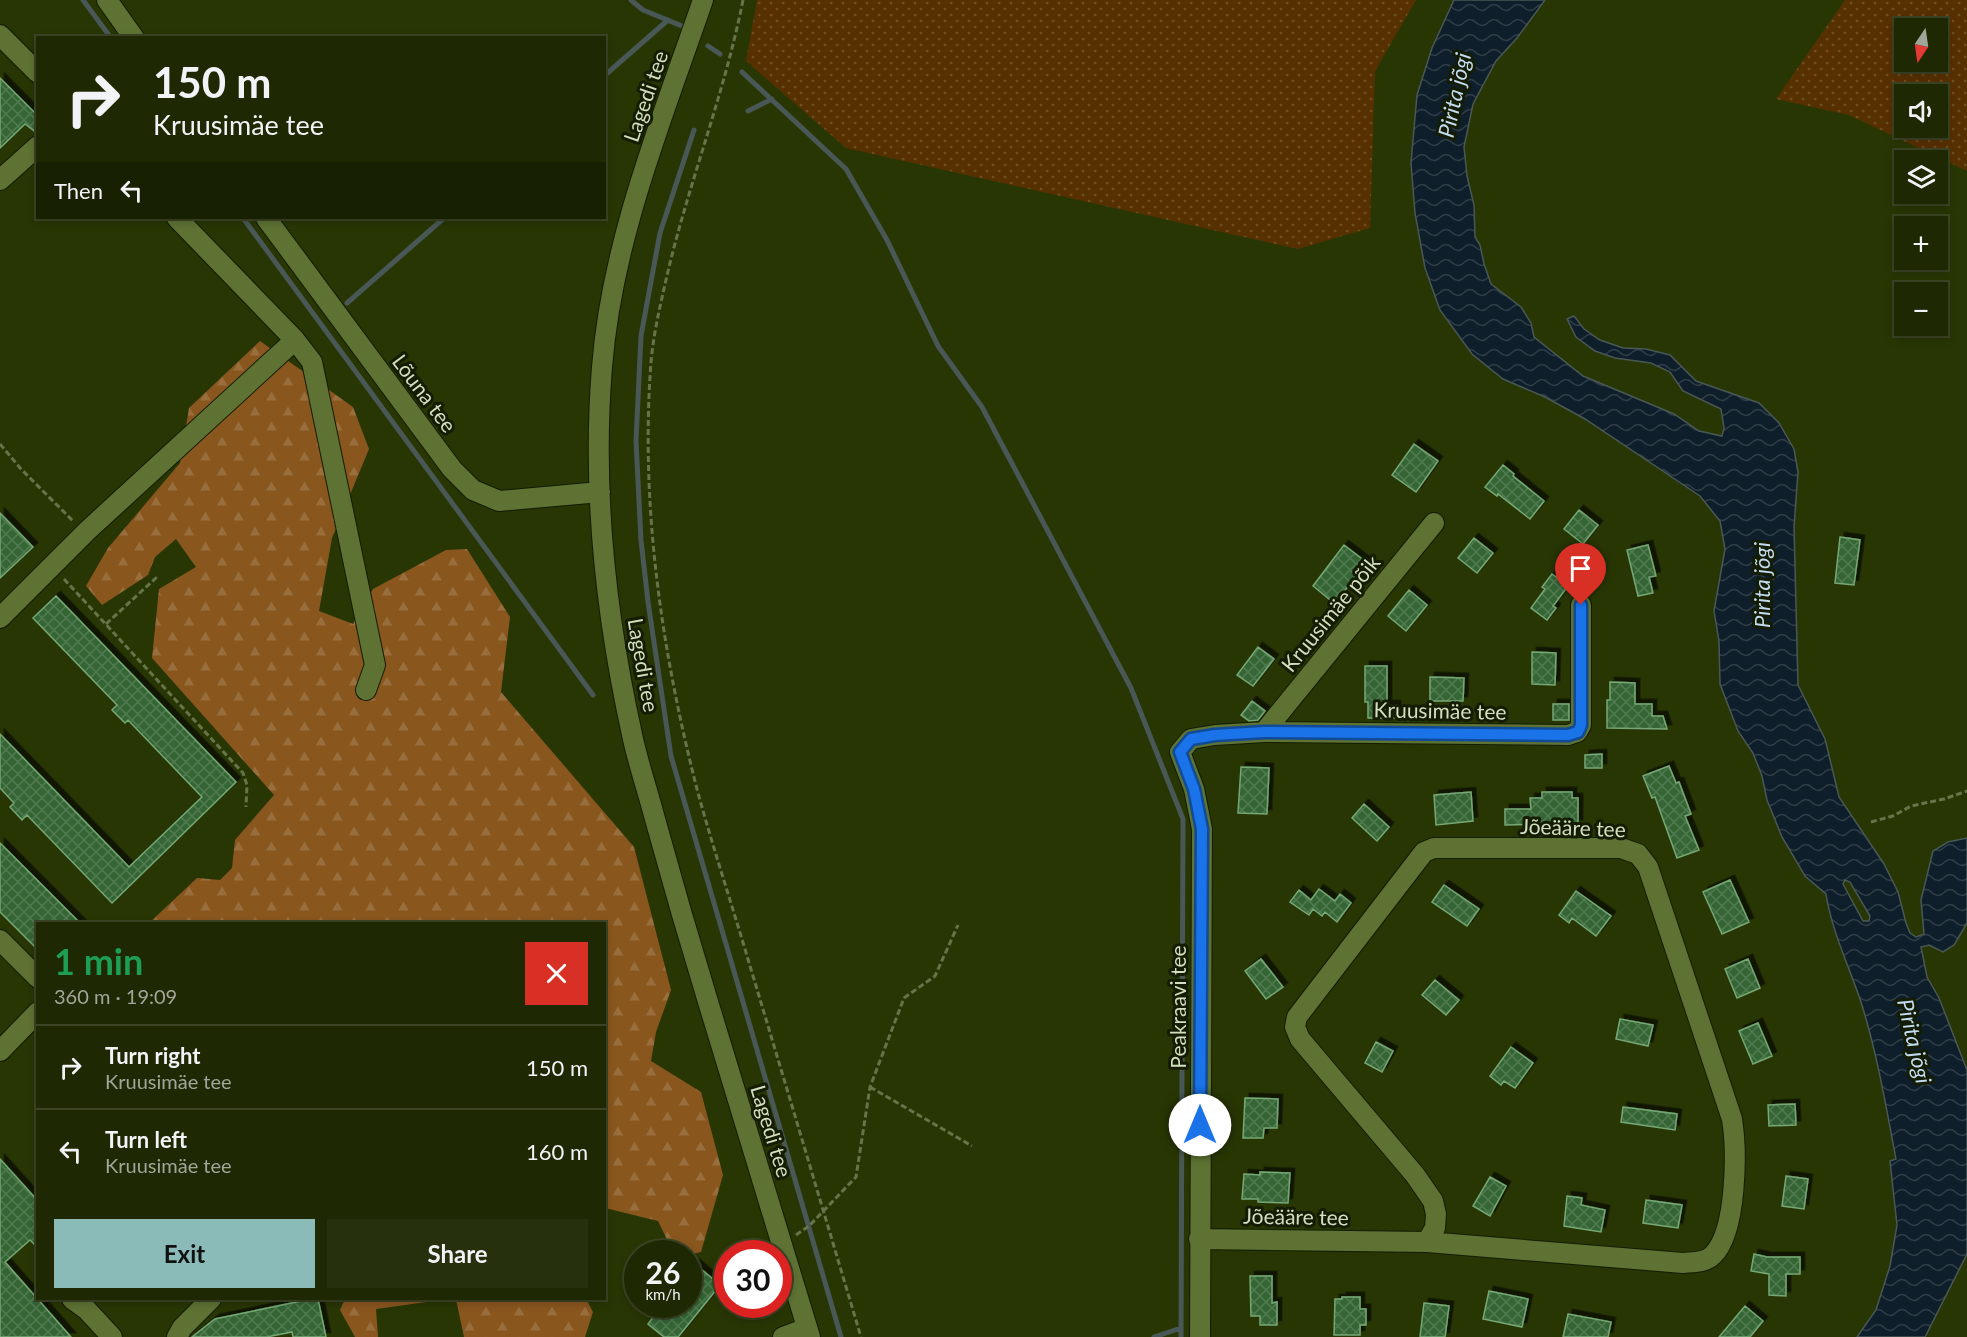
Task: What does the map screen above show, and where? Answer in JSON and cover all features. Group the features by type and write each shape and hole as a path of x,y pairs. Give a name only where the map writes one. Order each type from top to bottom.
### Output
{"street":[{"path":"107,0 133,36"},
{"name":"Lagedi tee","path":"703,0 639,189 623,246 602,364 599,430 600,492 608,590 617,661 634,741 678,905 781,1240"},
{"path":"0,34 36,71"},
{"path":"0,180 36,148"},
{"path":"178,219 295,340 312,362 375,665 366,690"},
{"name":"Lõuna tee","path":"267,219 452,469 474,490 499,501 600,492"},
{"path":"0,618 85,533 295,340"},
{"name":"Kruusimäe põik","path":"1264,732 1434,523"},
{"name":"Kruusimäe tee","path":"1180,752 1191,739 1264,732 1568,735 1578,732 1581,725 1581,605"},
{"name":"Peakraavi tee","path":"1180,752 1194,789 1202,829 1200,1337"},
{"name":"Jõeääre tee","path":"1199,1239 1427,1242 1683,1263 1701,1262 1713,1256 1719,1247 1730,1212 1735,1179 1736,1140 1732,1119 1648,867 1638,854 1621,848 1434,848 1424,852 1297,1017 1295,1027 1300,1040 1415,1175 1433,1201 1436,1214 1435,1228 1427,1242"},
{"path":"0,940 36,976"},
{"path":"0,1051 36,1014"},
{"name":"Lagedi tee","path":"792,1277 809,1333"},
{"path":"73,1300 87,1310 112,1337"},
{"path":"177,1337 182,1328 210,1300"},
{"path":"783,1337 809,1333"}],"path":[{"path":"743,0 735,42 684,209 657,318 651,361 650,405 649,479 653,550 672,682 699,794 861,1337"},
{"path":"0,444 21,469 85,533"},
{"path":"52,566 243,773 247,785 246,807"},
{"path":"106,624 114,614 157,577"},
{"path":"1871,822 1893,816 1911,806 1967,791"},
{"path":"788,1240 809,1226 856,1177 870,1087 904,998 934,976 958,925"},
{"path":"870,1087 972,1146"}],"shaded area":[{"path":"757,0 1416,0 1375,71 1370,228 1298,249 846,148 746,61"},
{"path":"1845,0 1967,0 1967,171 1948,162 1948,150 1923,150 1897,138 1948,138 1948,84 1894,84 1894,136 1849,115 1776,99"}],"green space":[{"path":"260,341 353,407 369,449 332,538 319,611 353,624 373,589 446,550 467,549 510,617 501,692 634,847 671,990 656,1032 651,1061 701,1092 723,1175 702,1248 702,1240 667,1240 658,1221 606,1208 606,922 150,922 197,878 220,880 232,868 235,840 274,795 152,658 159,589 196,567 176,539 155,557 148,575 102,605 86,586 108,548 180,463 189,408"},
{"path":"345,1300 441,1300 376,1309 378,1337 355,1337 340,1310"},
{"path":"456,1300 587,1300 593,1312 585,1337 464,1337"}],"water":[{"name":"Pirita jõgi","path":"1454,0 1545,0 1517,38 1496,61 1473,104 1464,147 1467,176 1474,205 1475,237 1480,245 1491,284 1521,307 1531,323 1534,337 1583,376 1674,414 1699,431 1722,436 1724,428 1721,409 1683,391 1670,372 1651,363 1615,358 1595,351 1576,337 1567,319 1574,316 1584,329 1600,340 1623,348 1646,349 1670,355 1696,381 1759,403 1779,423 1794,449 1798,472 1794,527 1798,685 1825,739 1839,797 1884,864 1898,892 1910,933 1916,937 1924,934 1921,900 1933,851 1948,842 1967,838 1967,923 1954,945 1943,952 1929,945 1921,947 1927,977 1939,998 1967,1070 1967,1254 1925,1337 1857,1337 1876,1310 1890,1266 1897,1225 1890,1161 1896,1159 1872,1041 1861,1002 1832,922 1826,894 1805,876 1782,837 1767,800 1762,776 1753,753 1738,731 1720,684 1719,641 1714,611 1725,549 1720,521 1700,496 1585,419 1545,397 1503,379 1472,354 1440,310 1425,268 1415,213 1411,163 1417,95 1432,48","holes":["1845,880 1850,882 1870,916 1869,921 1863,921 1843,884"]}],"building":[{"path":"0,78 36,114 36,132 25,124 0,148"},
{"path":"1414,444 1438,461 1416,492 1392,475"},
{"path":"1503,465 1544,501 1530,519 1498,494 1497,496 1485,487"},
{"path":"1579,510 1598,525 1583,544 1564,529"},
{"path":"0,513 33,547 0,578"},
{"path":"1840,537 1860,540 1854,585 1835,583"},
{"path":"1474,538 1493,553 1477,573 1458,558"},
{"path":"1344,545 1366,562 1335,604 1313,586"},
{"path":"1648,545 1656,576 1649,577 1653,593 1638,596 1627,550"},
{"path":"1552,574 1568,586 1553,606 1556,608 1547,620 1531,608 1545,589 1542,587"},
{"path":"1409,590 1427,605 1406,631 1388,616"},
{"path":"56,596 236,782 112,903 27,815 22,820 10,807 14,803 0,788 0,734 129,867 202,797 128,720 125,723 112,710 117,705 33,618"},
{"path":"1258,647 1274,659 1253,686 1237,675"},
{"path":"1532,652 1556,653 1555,685 1532,684"},
{"path":"1365,666 1387,666 1387,705 1396,705 1396,718 1368,718 1368,702 1365,702"},
{"path":"1430,677 1464,678 1463,701 1430,701"},
{"path":"1610,682 1635,683 1635,704 1652,704 1652,716 1663,716 1667,729 1607,728 1607,700 1610,700"},
{"path":"1252,701 1265,711 1258,720 1249,721 1241,715"},
{"path":"1553,704 1569,704 1569,720 1553,720"},
{"path":"1602,754 1602,768 1585,768 1585,755"},
{"path":"1669,766 1676,783 1679,782 1691,814 1685,816 1699,850 1677,858 1655,797 1652,798 1643,776"},
{"path":"1241,767 1269,768 1267,814 1238,813"},
{"path":"1471,792 1473,821 1436,825 1434,795"},
{"path":"1542,792 1572,792 1572,798 1578,798 1578,824 1505,825 1505,809 1531,809 1530,798 1542,798"},
{"path":"1364,804 1389,827 1377,841 1352,818"},
{"path":"0,843 79,922 36,922 36,948 0,912"},
{"path":"1730,880 1749,922 1722,934 1703,892"},
{"path":"1444,885 1479,909 1467,926 1432,902"},
{"path":"1319,889 1335,901 1340,894 1351,903 1337,922 1325,912 1322,916 1313,909 1309,915 1290,902 1299,890 1311,900"},
{"path":"1576,891 1611,916 1596,936 1572,918 1569,923 1559,915"},
{"path":"1261,959 1283,987 1266,999 1245,971"},
{"path":"1748,959 1760,988 1737,998 1725,969"},
{"path":"1435,980 1459,1000 1446,1015 1422,995"},
{"path":"1620,1019 1653,1025 1648,1046 1616,1039"},
{"path":"1758,1023 1772,1056 1753,1064 1739,1031"},
{"path":"1376,1042 1393,1051 1382,1072 1365,1063"},
{"path":"1511,1047 1533,1063 1515,1088 1504,1081 1501,1085 1490,1076"},
{"path":"1245,1098 1278,1099 1277,1128 1264,1128 1263,1138 1243,1138"},
{"path":"1795,1104 1796,1125 1769,1126 1768,1105"},
{"path":"1623,1107 1677,1114 1675,1130 1621,1122"},
{"path":"0,1159 36,1199 36,1246 30,1240 5,1262 36,1300 71,1337 0,1337"},
{"path":"1260,1172 1290,1173 1288,1203 1242,1199 1244,1174 1260,1175"},
{"path":"1786,1176 1808,1179 1804,1209 1782,1206"},
{"path":"1490,1177 1506,1186 1490,1216 1473,1206"},
{"path":"1567,1196 1582,1198 1581,1205 1605,1210 1601,1232 1564,1226"},
{"path":"1646,1200 1682,1205 1678,1228 1643,1223"},
{"path":"1754,1254 1767,1257 1800,1257 1800,1274 1786,1274 1786,1296 1769,1295 1769,1274 1751,1271"},
{"path":"702,1270 714,1280 714,1292 702,1307"},
{"path":"1250,1276 1272,1276 1272,1303 1277,1302 1277,1325 1260,1325 1260,1316 1251,1316"},
{"path":"1489,1291 1528,1299 1522,1327 1483,1319"},
{"path":"1342,1297 1360,1297 1360,1309 1366,1309 1366,1325 1360,1325 1360,1335 1334,1335 1335,1299 1342,1299"},
{"path":"306,1300 318,1300 326,1337 293,1337 292,1332 267,1337 192,1337 215,1319"},
{"path":"1424,1303 1449,1306 1445,1337 1420,1337"},
{"path":"1745,1306 1763,1321 1750,1337 1719,1337"},
{"path":"1568,1314 1611,1322 1608,1337 1563,1337"},
{"path":"652,1318 693,1318 678,1337 664,1337 648,1324"}],"waterway":[{"path":"83,0 110,36"},
{"path":"631,0 643,10 682,26"},
{"path":"606,74 668,20"},
{"path":"708,46 720,54"},
{"path":"742,72 846,169 887,240 938,346 982,407 1131,688 1183,819 1181,1337"},
{"path":"748,111 772,99"},
{"path":"694,130 660,233 641,336 636,441 641,540 648,602 671,756 841,1337"},
{"path":"244,219 593,695"},
{"path":"347,303 443,219"},
{"path":"1154,1337 1181,1328"}],"route":[{"path":"1200,1125 1202,829 1194,789 1180,752 1191,739 1264,732 1568,735 1578,732 1581,725 1581,605"}]}
